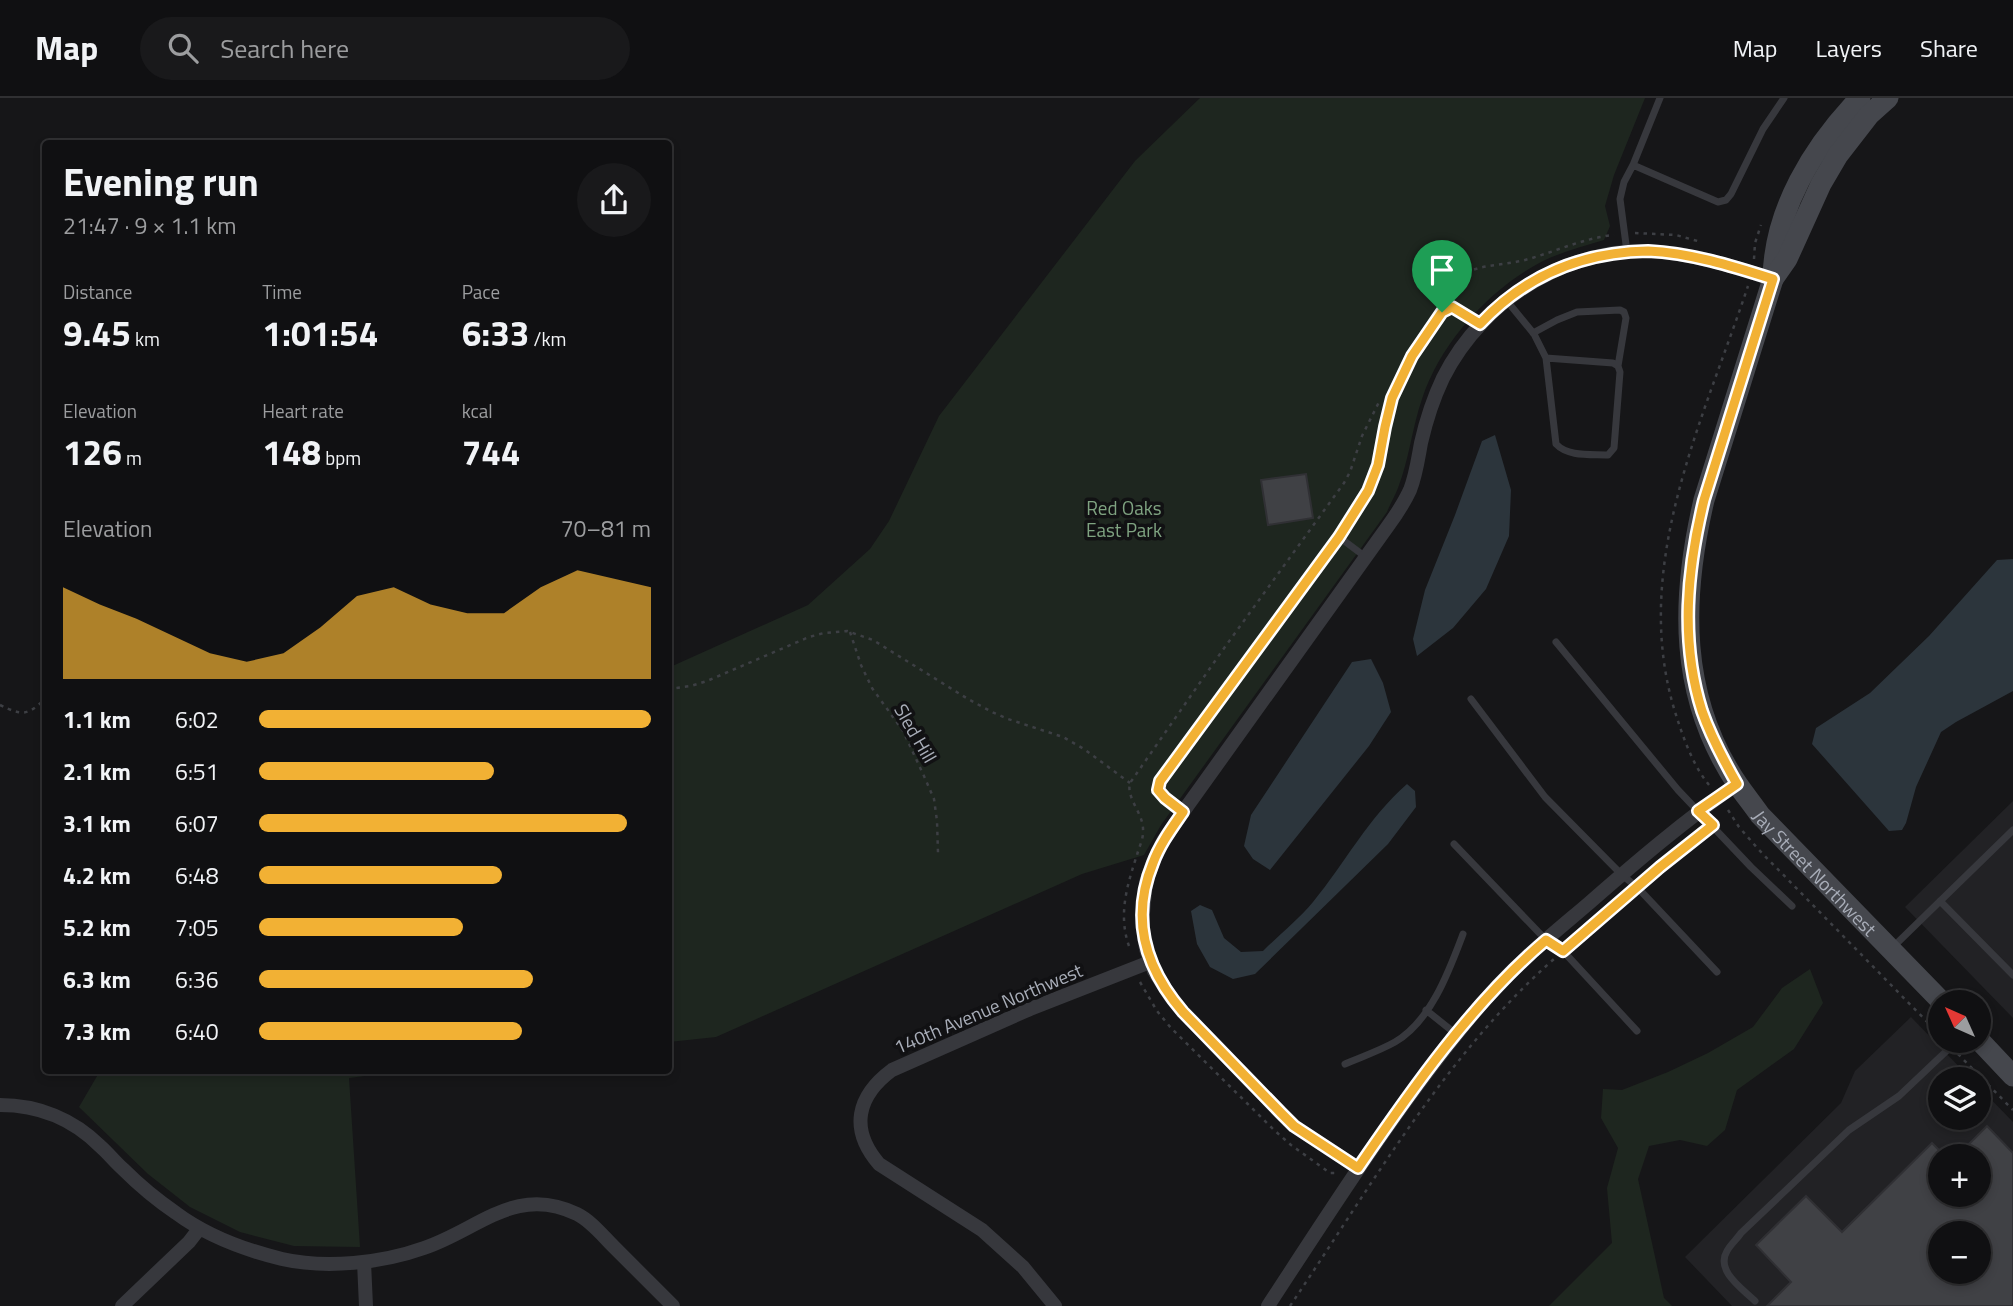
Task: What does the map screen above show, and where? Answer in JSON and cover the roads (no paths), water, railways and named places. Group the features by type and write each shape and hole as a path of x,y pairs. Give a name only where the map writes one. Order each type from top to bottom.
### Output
{"street":[{"name":"Jay Street Northwest","path":"1860,98 1815,153 1800,178 1782,223 1773,260 1773,279 1696,533 1688,602 1688,640 1703,712 1720,753 1737,784 1760,815 1930,990"},
{"name":"Jay Street Northwest","path":"1773,279 1787,259 1821,184 1838,155 1869,115 1888,98"},
{"path":"1358,1168 1294,1126 1170,996 1150,962 1142,922 1146,882 1153,862 1183,812 1388,526 1410,488 1427,419 1443,377 1480,324 1507,300 1542,276 1601,255 1669,252 1773,279"},
{"path":"1268,1306 1358,1168 1456,1034 1492,992 1546,940 1622,875 1698,811 1737,784"},
{"name":"140th Avenue Northwest","path":"1055,1306 1023,1267 982,1230 879,1164 868,1151 860,1123 864,1100 879,1080 892,1070 1030,1009 1150,962"},
{"path":"1992,1054 2013,1076"},
{"path":"0,1105 32,1107 51,1113 73,1125 98,1144 157,1199 199,1229 228,1242 285,1259 318,1263 365,1262 425,1248 502,1210 522,1204 557,1205 580,1216 596,1229 673,1306"},
{"path":"122,1306 189,1242 199,1229"},
{"path":"365,1262 366,1306"}],"lane":[{"path":"1627,252 1620,199 1623,182 1633,165 1660,98"},
{"path":"1633,165 1718,202 1726,201 1763,129 1784,98"},
{"path":"1507,300 1533,333 1546,358 1556,444 1562,451 1571,453 1608,455 1614,448 1620,372 1618,366 1626,318 1624,313 1620,310 1577,312 1533,333"},
{"path":"1183,812 1158,790 1160,781 1339,537 1368,491 1378,465 1392,398 1412,356 1442,312 1452,307 1480,324"},
{"path":"1546,358 1613,363 1618,366"},
{"path":"1339,537 1367,558"},
{"path":"1556,642 1698,811 1791,906"},
{"path":"1471,699 1545,797 1637,887 1717,972"},
{"path":"1891,949 2013,830"},
{"path":"1454,844 1546,940 1563,951 1637,1031"},
{"path":"1940,901 2013,975"},
{"path":"1345,1064 1395,1042 1408,1032 1443,986 1463,934"},
{"path":"1426,1010 1456,1034"},
{"path":"1755,1301 1730,1277 1724,1264 1725,1252 1741,1233 1849,1130 1899,1096 1943,1054"}],"park label":[{"name":"Red Oaks East Park","path":"1124,518"}]}
